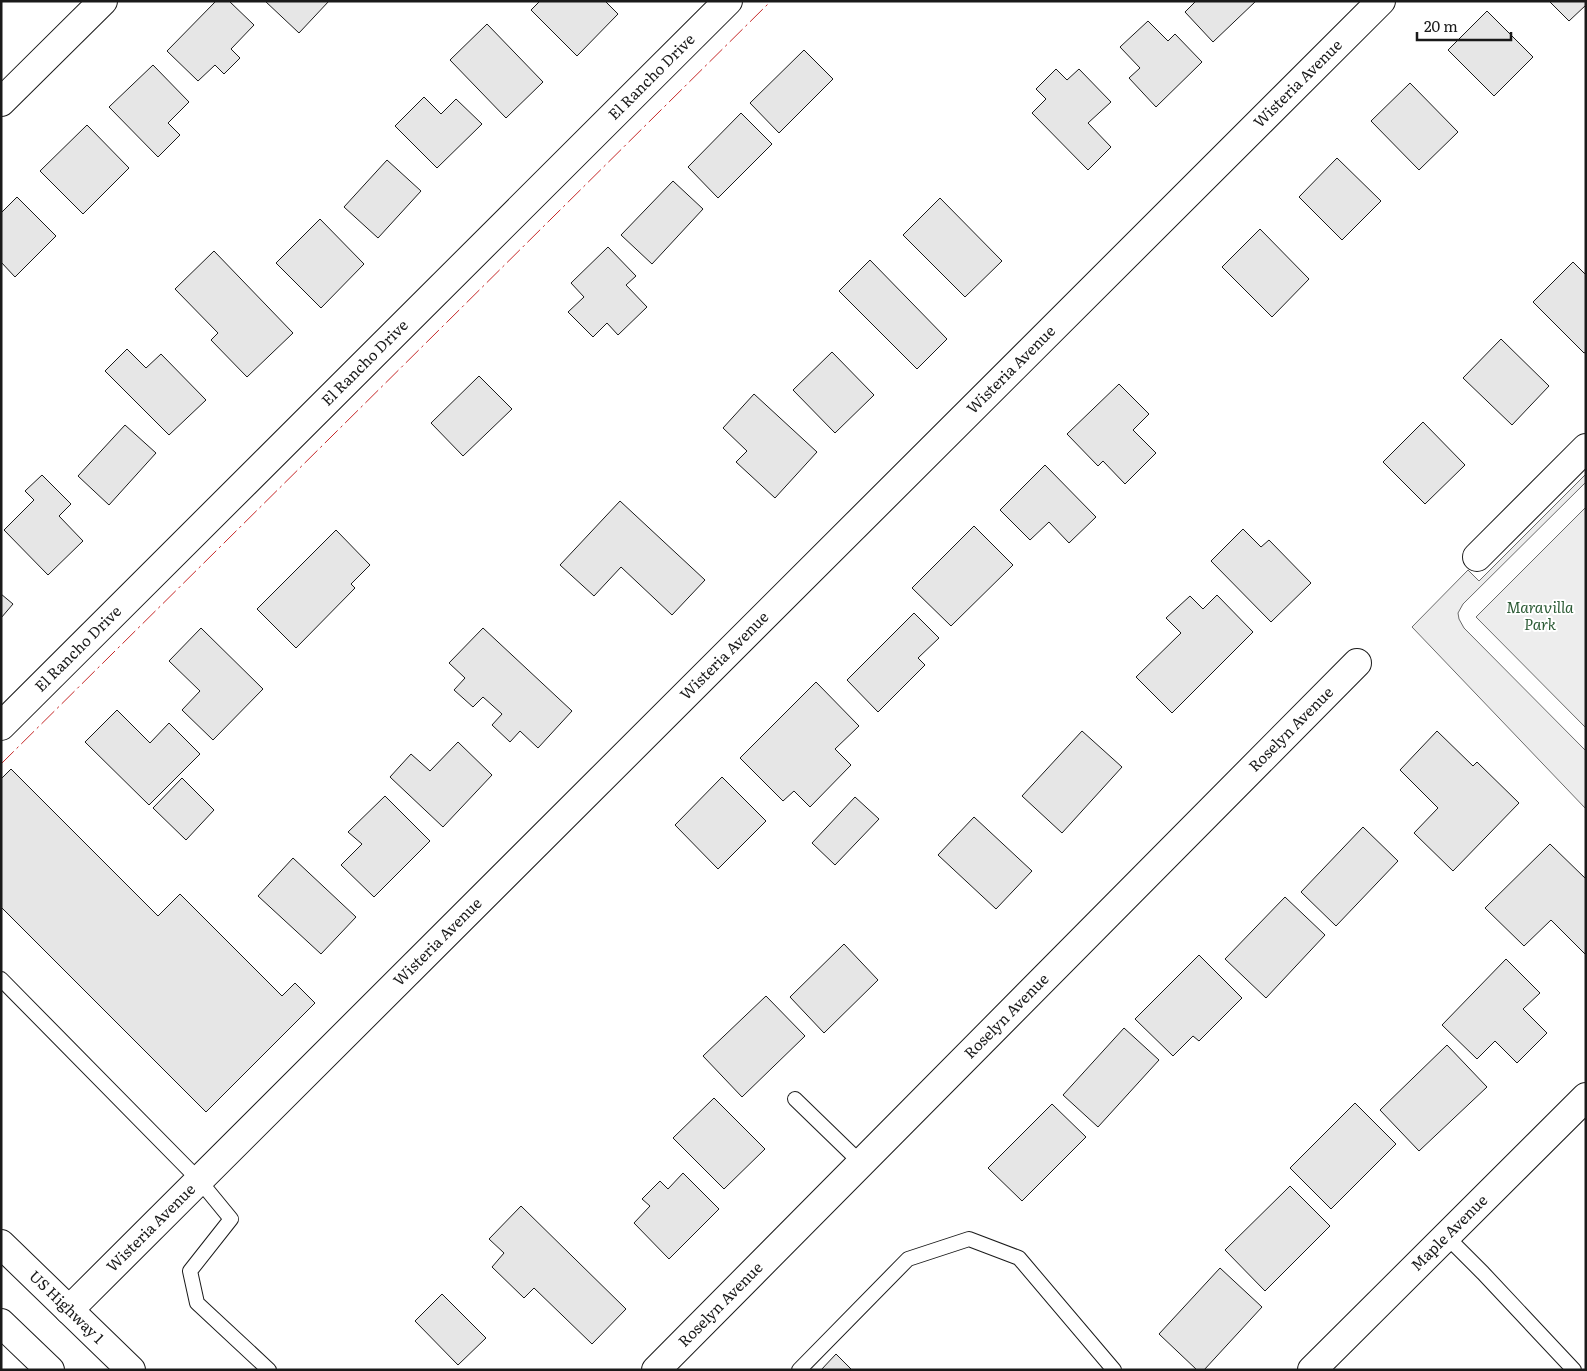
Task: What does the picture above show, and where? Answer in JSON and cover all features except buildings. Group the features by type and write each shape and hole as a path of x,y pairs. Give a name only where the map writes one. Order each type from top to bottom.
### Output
{"street":[{"path":"1,102 103,1"},
{"name":"El Rancho Drive","path":"1,726 728,1"},
{"name":"Wisteria Avenue","path":"69,1310 1382,1"},
{"path":"1477,557 1586,448"},
{"name":"Roselyn Avenue","path":"656,1370 1357,663"},
{"name":"Maple Avenue","path":"1312,1370 1586,1097"},
{"name":"US Highway 1","path":"1,1244 131,1370"},
{"path":"1,1323 50,1370"}],"lane":[{"path":"4,987 199,1180 230,1219 190,1271 197,1303 269,1370"},
{"path":"795,1099 861,1163"},
{"path":"1446,1236 1574,1370"},
{"path":"799,1370 908,1259 969,1239 1019,1258 1114,1370"}],"shaded area":[{"path":"1586,474 1586,482 1463,604 1458,613 1464,628 1586,751 1586,809 1412,627 1468,570 1479,581"},
{"name":"Maravilla Park","path":"1586,507 1586,728 1476,617"}],"power":[{"path":"1,764 771,1"}]}
